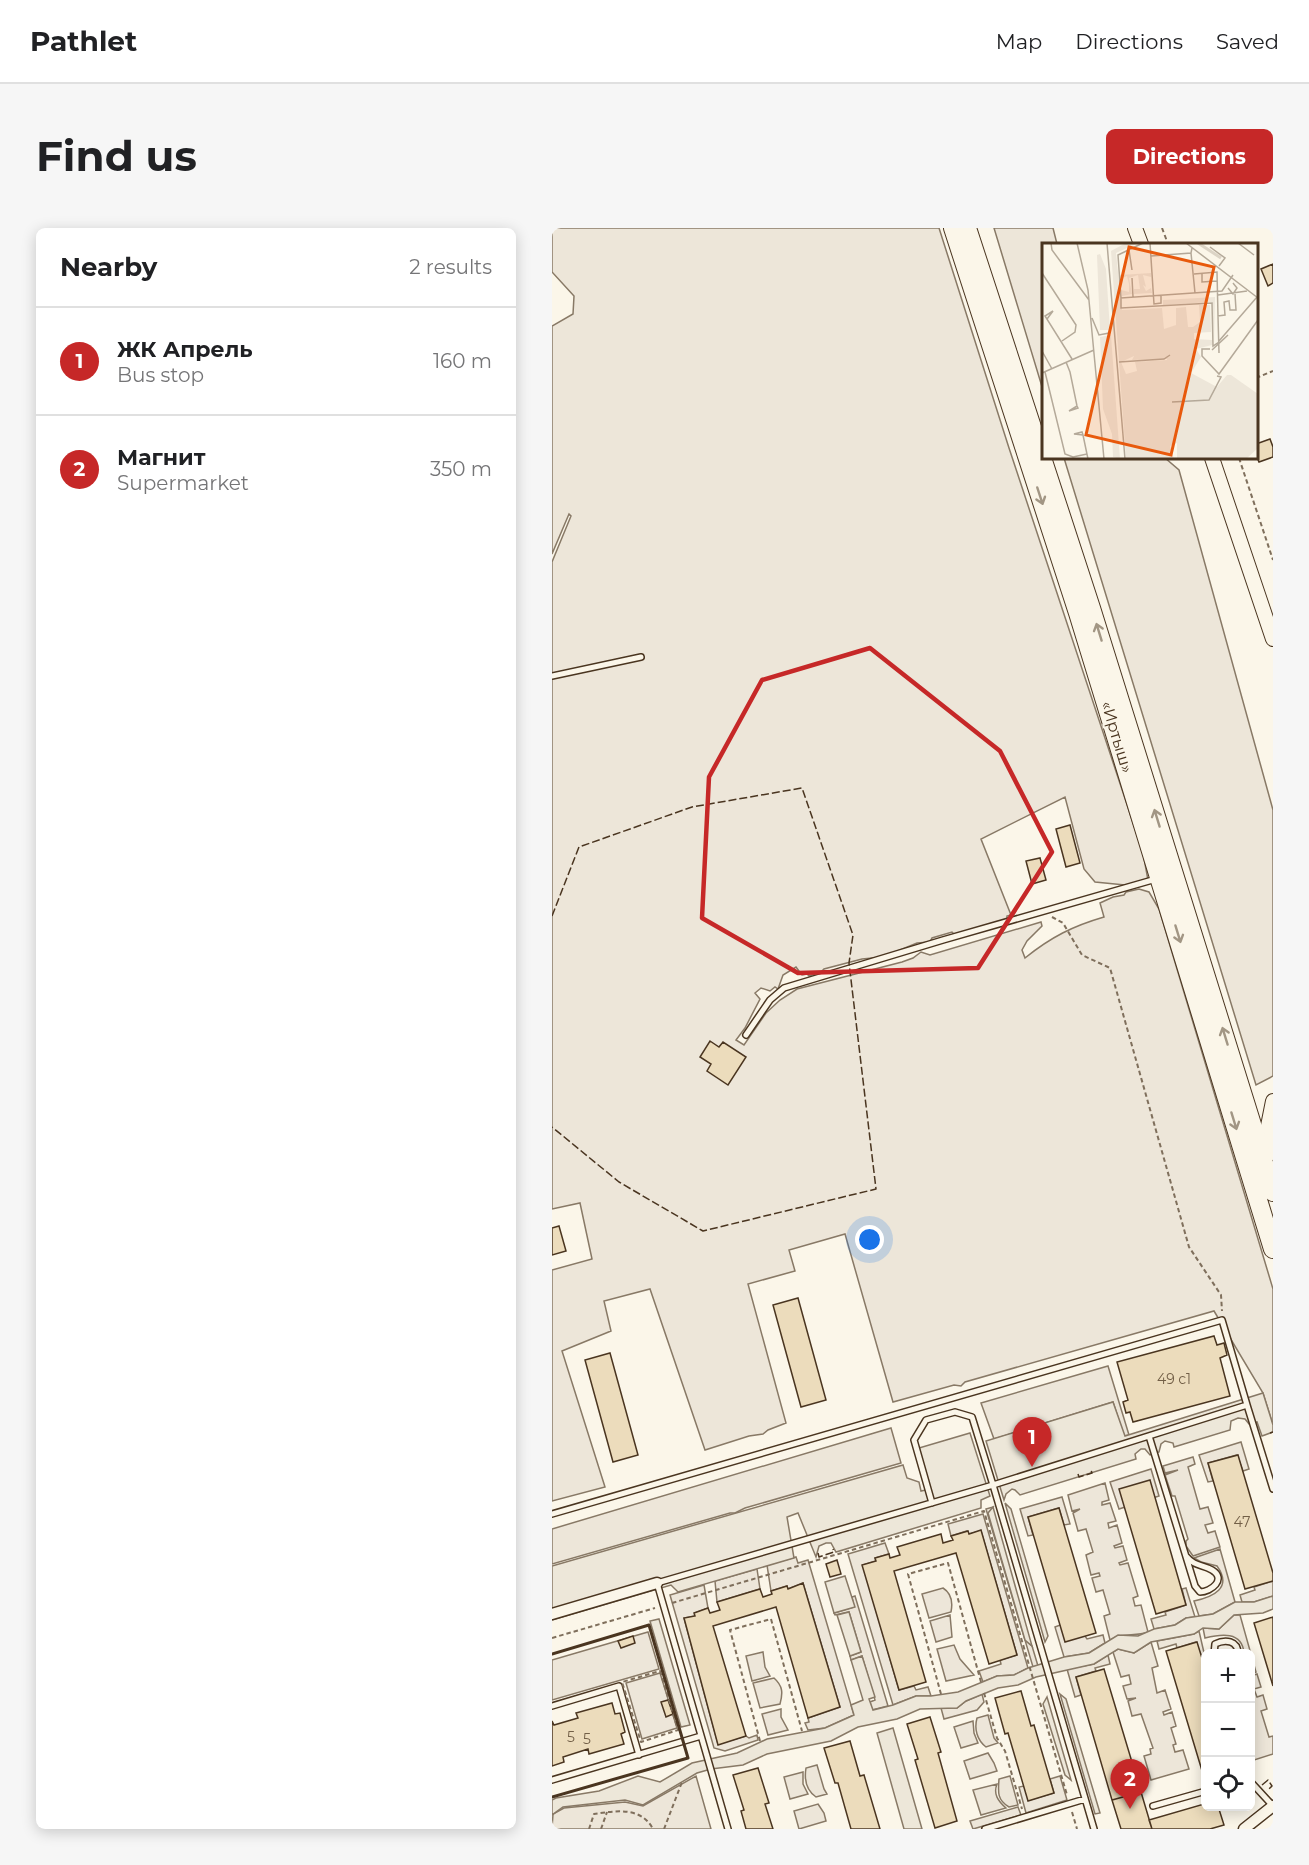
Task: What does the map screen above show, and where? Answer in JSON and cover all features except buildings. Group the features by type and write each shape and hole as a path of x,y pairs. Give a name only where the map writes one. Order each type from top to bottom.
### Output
{"highway":[{"name":"«Иртыш»","path":"953,228 1161,878 1273,1249"},
{"name":"«Иртыш»","path":"967,228 1042,458"},
{"name":"«Иртыш»","path":"1042,459 1273,1192"}],"street":[{"path":"1135,228 1141,243"},
{"path":"1212,459 1273,639"},
{"path":"1273,1101 1268,1126 1273,1153"},
{"path":"552,1614 657,1583"},
{"path":"1244,1829 1273,1806"}],"lane":[{"path":"552,676 641,657"},
{"path":"746,1035 770,1000 784,988 1161,878"},
{"path":"552,1514 1222,1320 1273,1489"},
{"path":"729,1829 657,1583 993,1485 1247,1405"},
{"path":"932,1503 914,1440 926,1420 955,1412 972,1417 1094,1829"},
{"path":"1149,1436 1195,1586 1200,1592 1208,1592 1214,1588 1217,1582 1213,1570 1197,1566 1186,1556"},
{"path":"1214,1649 1215,1644 1228,1640 1238,1649"},
{"path":"552,1706 619,1686 639,1755"},
{"path":"552,1780 701,1736"},
{"path":"1255,1786 1273,1806"},
{"path":"1154,1806 1201,1792"},
{"path":"985,1829 1085,1799"}],"path":[{"path":"1162,228 1168,243"},
{"path":"1258,378 1273,371"},
{"path":"1239,459 1273,560"},
{"path":"1042,911 1063,923 1082,955 1110,968 1189,1247 1221,1295 1222,1320"},
{"path":"552,1638 984,1511 1077,1829"},
{"path":"941,1694 908,1574 948,1563 981,1682"},
{"path":"760,1742 730,1630 771,1619 802,1731"},
{"path":"660,1671 678,1730 641,1742 622,1682 660,1671"},
{"path":"984,1693 997,1738 1005,1751 1024,1817"},
{"path":"664,1829 682,1782"},
{"path":"589,1829 594,1814 623,1810 648,1821 653,1829"},
{"path":"601,1829 607,1812"}],"highlighted area":[{"path":"870,648 1000,751 1052,852 978,968 798,973 702,918 709,777 762,680"}],"shaded area":[{"path":"552,228 939,228 1143,853 1148,880 1125,885 1095,882 1084,869 1065,797 981,839 1011,915 1007,916 1007,920 955,935 952,932 932,938 930,942 917,943 883,957 862,959 824,969 809,976 802,975 796,967 783,975 778,989 775,987 770,991 761,988 755,993 760,999 736,1040 744,1045 766,1013 797,989 902,962 921,952 930,955 1041,922 1042,926 1027,941 1022,950 1025,958 1063,933 1104,917 1100,903 1139,889 1149,892 1159,909 1273,1289 1273,1425 1263,1393 1214,1311 965,1382 961,1386 954,1385 893,1402 845,1234 789,1250 795,1271 748,1284 786,1423 763,1434 705,1450 650,1289 604,1301 611,1331 562,1351 605,1487 552,1501 552,1270 592,1259 580,1203 552,1209 552,562 571,516 569,514 552,554 552,326 573,314 574,296 552,272"},
{"path":"994,228 1053,228 1057,243 1042,243 1042,387"},
{"path":"1064,459 1166,459 1179,470 1273,810 1273,1076 1256,1085"},
{"path":"1108,1366 1129,1435 1124,1436 1113,1402 994,1439 981,1403"},
{"path":"1263,1393 1273,1432 1262,1436 1257,1422 1249,1424 1245,1419 1238,1418 1231,1421 1230,1430 1174,1447 1173,1443 1165,1441 1161,1444 1159,1452 1150,1455 1145,1449 1141,1449 1135,1454 1136,1459 1020,1495 1012,1489 1006,1494 1004,1500 986,1441 1113,1402 1125,1436"},
{"path":"891,1428 901,1463 745,1508 735,1513 552,1564 552,1529"},
{"path":"970,1433 990,1496 981,1500 981,1508 836,1552 831,1543 826,1543 819,1546 816,1557 798,1513 787,1517 794,1558 678,1592 671,1585 552,1620 552,1566 903,1465 907,1478 919,1482 921,1491 930,1489 919,1448"},
{"path":"1241,1442 1249,1469 1243,1471 1237,1455 1208,1463 1213,1481 1208,1482 1199,1455"},
{"path":"1193,1457 1195,1464 1188,1467 1200,1509 1208,1507 1213,1523 1205,1525 1208,1533 1215,1531 1220,1547 1193,1556 1186,1546 1188,1539 1175,1496 1172,1496 1165,1475 1178,1470 1165,1473 1163,1466"},
{"path":"1151,1469 1159,1496 1119,1509 1110,1482"},
{"path":"1105,1483 1109,1500 1102,1502 1102,1505 1110,1503 1116,1521 1108,1523 1109,1528 1117,1525 1122,1543 1114,1546 1115,1548 1123,1546 1127,1560 1119,1563 1120,1565 1128,1563 1138,1596 1133,1598 1135,1606 1141,1605 1148,1632 1119,1636 1110,1640 1104,1616 1110,1614 1103,1590 1096,1592 1092,1578 1100,1576 1099,1573 1091,1575 1086,1555 1093,1552 1086,1529 1078,1531 1073,1513 1080,1509 1072,1511 1068,1495"},
{"path":"1062,1497 1070,1524 1064,1525 1059,1508 1028,1517 1033,1535 1028,1536 1020,1509"},
{"path":"1005,1503 1011,1509 1048,1636 1045,1642"},
{"path":"993,1507 989,1513 1025,1640 1032,1646 1038,1666 1033,1667 986,1509"},
{"path":"993,1507 1032,1646 1025,1640 988,1513"},
{"path":"983,1514 1028,1668 1014,1675 997,1676 983,1682 979,1671 1001,1664 1000,1660 1017,1655 981,1531 969,1534 967,1531 951,1536 948,1524"},
{"path":"885,1543 889,1554 863,1565 899,1690 914,1686 916,1690 928,1687 931,1696 916,1696 893,1705 848,1554"},
{"path":"1220,1549 1235,1602 1213,1614 1199,1616 1194,1601 1214,1594 1222,1586 1223,1580 1217,1566 1194,1558"},
{"path":"796,1557 798,1563 808,1560 854,1715 825,1728 808,1730 805,1723 809,1722 808,1718 840,1707 803,1583 788,1589 787,1586 771,1591 767,1565"},
{"path":"757,1569 760,1589 717,1602 715,1581"},
{"path":"845,1576 855,1607 834,1613 825,1582"},
{"path":"1273,1581 1273,1596 1254,1602 1242,1602 1240,1595 1255,1590 1254,1587"},
{"path":"704,1585 708,1608 695,1613 695,1616 684,1618 718,1744 746,1736 749,1738 757,1735 758,1740 725,1751 714,1748 670,1595"},
{"path":"943,1588 951,1598 951,1612 929,1618 922,1594"},
{"path":"1186,1588 1195,1617 1186,1618 1175,1625 1154,1629 1151,1619 1166,1615 1165,1612 1186,1605 1182,1589"},
{"path":"855,1596 888,1706 872,1710 870,1702 875,1700 862,1656 851,1660 850,1656 861,1652 849,1612 835,1615 834,1613 854,1607 852,1597"},
{"path":"1273,1596 1273,1609 1263,1613 1234,1615 1219,1629 1203,1628 1194,1634 1151,1642 1134,1653 1118,1649 1094,1664 1036,1677 1018,1685 998,1688 966,1701 957,1708 920,1709 897,1719 858,1727 831,1741 767,1754 743,1765 697,1773 643,1805 625,1800 563,1807 552,1815 552,1800 556,1798 599,1791 638,1776 660,1782 692,1763 737,1753 767,1739 825,1728 854,1715 851,1705 863,1700 851,1660 862,1656 875,1697 869,1699 873,1710 916,1696 958,1692 997,1676 1014,1675 1028,1668 1064,1657 1089,1653 1118,1635 1138,1636 1154,1629 1175,1625 1186,1618 1213,1614 1235,1602 1254,1602"},
{"path":"849,1612 861,1652 850,1656 837,1615"},
{"path":"950,1615 952,1637 936,1642 930,1621"},
{"path":"1234,1615 1240,1615 1250,1649 1243,1649 1239,1641 1230,1636 1205,1638 1203,1628 1219,1629"},
{"path":"659,1619 690,1725 681,1727 650,1621"},
{"path":"1060,1625 1087,1639 1103,1635 1105,1643 1089,1653 1064,1657 1055,1627"},
{"path":"1199,1631 1203,1649 1201,1649 1201,1655 1196,1642 1177,1648 1176,1644 1159,1649 1157,1641"},
{"path":"648,1632 659,1669 552,1700 552,1660"},
{"path":"1151,1642 1158,1666 1152,1668 1157,1693 1165,1690 1171,1709 1163,1712 1164,1715 1172,1712 1176,1726 1171,1728 1176,1744 1173,1745 1175,1752 1183,1750 1189,1769 1151,1780 1144,1756 1151,1754 1150,1749 1153,1748 1141,1714 1132,1716 1128,1701 1136,1698 1127,1699 1123,1686 1131,1684 1129,1675 1121,1677 1113,1652 1118,1649 1134,1653"},
{"path":"954,1645 960,1659 974,1675 946,1681 937,1649"},
{"path":"763,1652 765,1667 770,1676 752,1681 746,1656"},
{"path":"1108,1655 1110,1664 1076,1677 1081,1695 1075,1697 1067,1669 1094,1664"},
{"path":"660,1673 677,1728 642,1739 626,1683"},
{"path":"1257,1674 1261,1687 1255,1689 1255,1675"},
{"path":"774,1678 782,1690 780,1704 760,1708 753,1683"},
{"path":"1255,1692 1257,1697 1263,1695 1267,1709 1261,1711 1269,1737 1273,1736 1273,1754 1255,1760"},
{"path":"982,1694 984,1702 977,1710 944,1719 941,1708 957,1708"},
{"path":"1060,1694 1066,1699 1100,1813 1095,1814"},
{"path":"1047,1697 1071,1780 1065,1775 1043,1704"},
{"path":"781,1709 781,1717 788,1730 768,1735 762,1714"},
{"path":"988,1715 994,1738 998,1743 986,1747 978,1738 976,1726 977,1718"},
{"path":"973,1721 978,1743 961,1748 954,1727"},
{"path":"893,1728 922,1829 904,1829 877,1733"},
{"path":"988,1753 997,1771 970,1779 964,1761"},
{"path":"817,1765 827,1794 816,1797 808,1788 805,1777 806,1768"},
{"path":"803,1772 803,1784 808,1794 790,1799 784,1777"},
{"path":"696,1776 711,1829 552,1829 553,1814 564,1808 625,1802 643,1806"},
{"path":"1010,1776 1018,1805 1009,1807 1000,1798 998,1788 999,1779"},
{"path":"1060,1776 1067,1800 1026,1813 1019,1787 1024,1786 1029,1800 1054,1793 1050,1779"},
{"path":"997,1784 997,1797 1006,1808 981,1815 973,1790"},
{"path":"818,1804 826,1821 799,1829 794,1811"},
{"path":"1018,1807 1021,1815 973,1829 970,1821"}],"fence":[{"path":"552,916 579,847 692,807 802,788 853,935 849,963 876,1189 703,1231 619,1182 552,1127"},
{"path":"1078,1474 1079,1477 1092,1473 1091,1470"},
{"path":"818,1553 819,1557 834,1552 833,1549"},
{"path":"1262,1785 1268,1780 1272,1786 1267,1791"}],"wall":[{"path":"552,1654 649,1625 688,1758 552,1797"}],"place":[{"name":"ЖК Апрель","path":"1032,1467"},
{"name":"Магнит","path":"1130,1809"}]}
